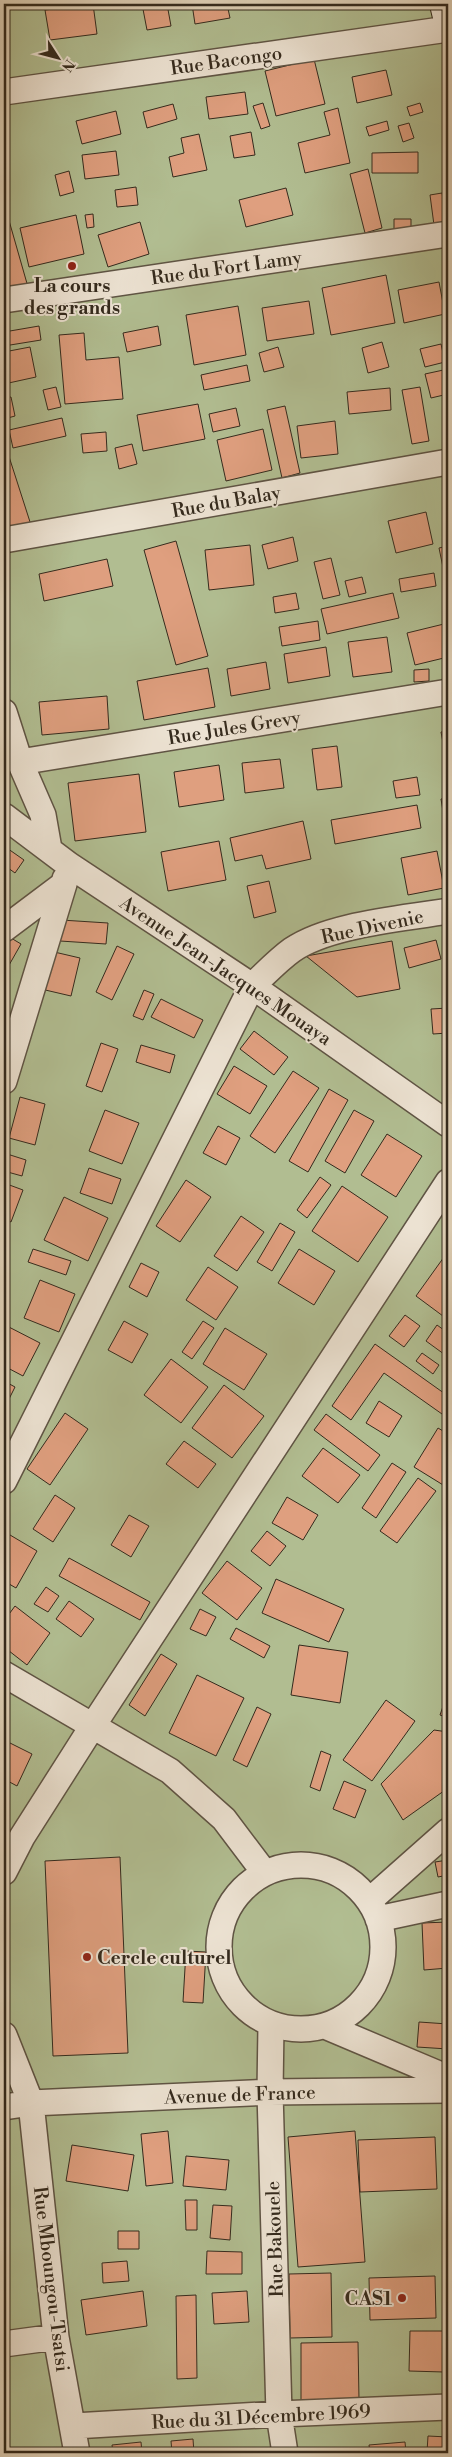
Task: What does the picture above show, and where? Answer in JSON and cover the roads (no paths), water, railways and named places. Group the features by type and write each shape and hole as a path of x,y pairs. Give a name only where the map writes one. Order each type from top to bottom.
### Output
{"street":[{"path":"444,4 448,21"},
{"name":"Rue Bacongo","path":"4,92 448,29"},
{"name":"Rue du Fort Lamy","path":"4,300 448,234"},
{"name":"Rue du Balay","path":"4,540 448,462"},
{"name":"Rue Jules Grevy","path":"20,762 448,692"},
{"path":"4,712 20,762 43,815 49,849"},
{"name":"Avenue Jean-Jacques Mouaya","path":"4,816 49,849 67,875 252,986 448,1124"},
{"path":"4,928 67,875"},
{"path":"4,1082 67,875"},
{"name":"Rue Divenie","path":"252,986 292,950 313,939 342,930 448,911"},
{"path":"4,1481 252,986"},
{"path":"4,1872 22,1837 92,1726 448,1182"},
{"path":"4,1674 170,1771 224,1819 264,1872"},
{"path":"373,1910 448,1831"},
{"path":"292,1866 322,1868 348,1880 373,1910 383,1944 376,1979 368,1995 349,2014 325,2026 298,2030 271,2024 250,2013 234,1996 223,1975 219,1952 221,1928 230,1906 245,1888 264,1872 292,1866"},
{"path":"373,1910 448,1904"},
{"name":"Rue Bakouele","path":"271,2024 270,2092 279,2414 285,2453"},
{"path":"325,2026 448,2078"},
{"name":"Rue Mboungou-Tsatsi","path":"4,2035 31,2103 56,2337 74,2426 77,2453"},
{"name":"Avenue de France","path":"4,2106 31,2103 270,2092 448,2090"},
{"path":"4,2344 56,2337"},
{"name":"Rue du 31 Décembre 1969","path":"74,2426 279,2414 448,2407"}],"place":[{"name":"La cours des grands","path":"72,266"},
{"name":"Cercle culturel","path":"87,1957"},
{"name":"CAS1","path":"402,2298"}]}
